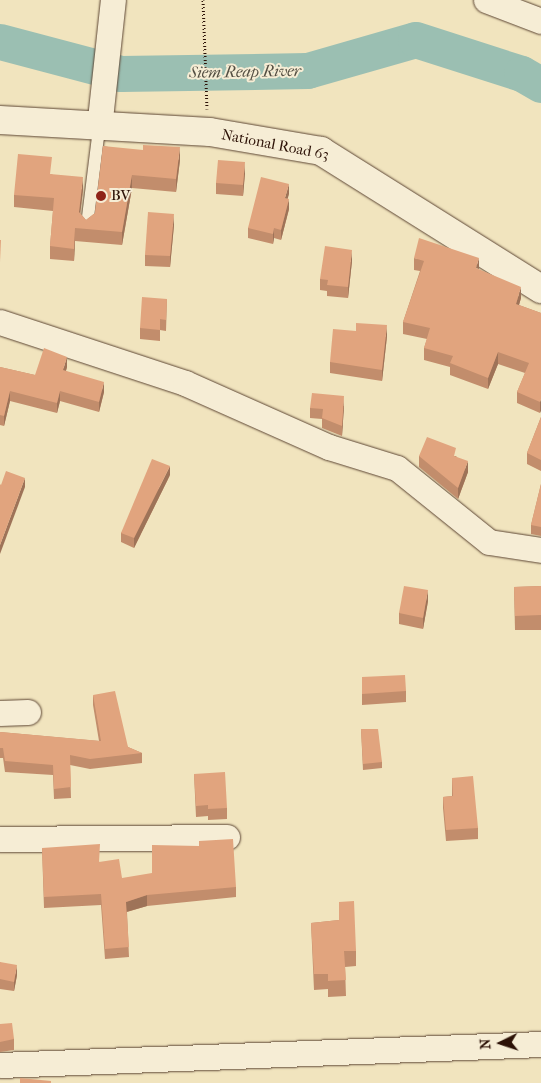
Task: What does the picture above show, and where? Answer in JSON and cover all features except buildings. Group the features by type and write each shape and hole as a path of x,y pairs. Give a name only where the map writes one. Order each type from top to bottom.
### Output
{"street":[{"path":"486,0 541,21"},
{"path":"99,128 113,1"},
{"name":"National Road 63","path":"0,120 99,128 210,132 321,151 541,289"},
{"path":"0,322 185,382 329,447 397,468 489,542 541,550"},
{"path":"0,713 28,712"},
{"path":"0,839 227,837"},
{"path":"0,1065 541,1044"}],"lane":[{"path":"87,225 99,128"}],"path":[{"path":"203,0 207,108"}],"waterway":[{"name":"Siem Reap River","path":"0,42 121,74 308,71 416,40 522,74 541,85"}],"place":[{"name":"BV","path":"101,196"}]}
